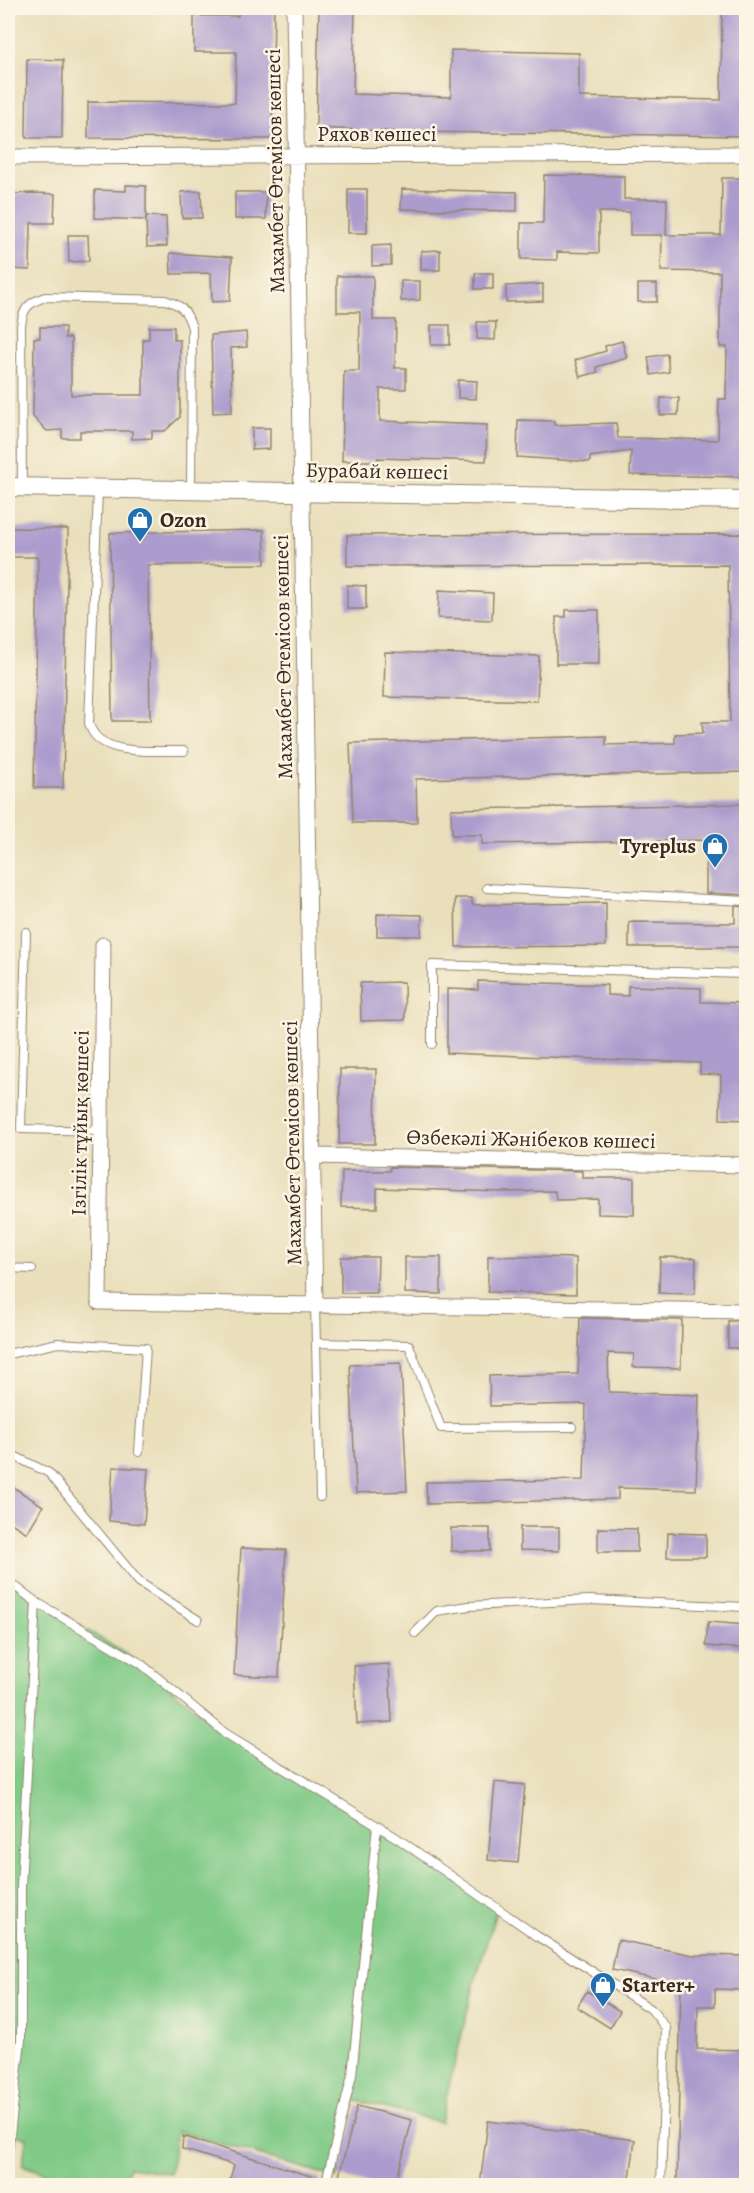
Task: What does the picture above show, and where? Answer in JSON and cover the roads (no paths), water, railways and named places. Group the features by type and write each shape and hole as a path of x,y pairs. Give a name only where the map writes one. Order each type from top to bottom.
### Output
{"street":[{"name":"Махамбет Өтемісов көшесі","path":"294,8 315,1306"},
{"name":"Ряхов көшесі","path":"8,157 747,154"},
{"name":"Бурабай көшесі","path":"15,487 747,500"},
{"name":"Ізгілік тұйық көшесі","path":"104,945 99,1302 315,1306"},
{"name":"Өзбекәлі Жәнібеков көшесі","path":"314,1156 747,1165"},
{"path":"315,1306 747,1311"}],"lane":[{"path":"15,487 23,311 31,302 45,297 165,300 180,304 188,315 192,328 191,490"},
{"path":"98,488 89,723 91,733 96,740 110,748 184,751"},
{"path":"487,888 747,902"},
{"path":"26,932 21,1129 101,1131"},
{"path":"432,1044 432,965 747,974"},
{"path":"8,1268 32,1269"},
{"path":"315,1306 320,1497"},
{"path":"8,1354 58,1343 146,1348 139,1452"},
{"path":"316,1343 409,1345 441,1428 572,1427"},
{"path":"8,1453 49,1473 139,1582 198,1620"},
{"path":"8,1581 36,1602 140,1663 225,1733 377,1826 537,1936 651,2009 666,2028 661,2186"},
{"path":"415,1633 437,1611 470,1606 590,1600 747,1607"},
{"path":"8,2152 21,2040 21,1886 36,1602"},
{"path":"325,2186 332,2166 352,2075 377,1826"}],"place":[{"name":"Ozon","path":"140,543"},
{"name":"Tyreplus","path":"715,869"},
{"name":"Starter+","path":"603,2008"}]}
